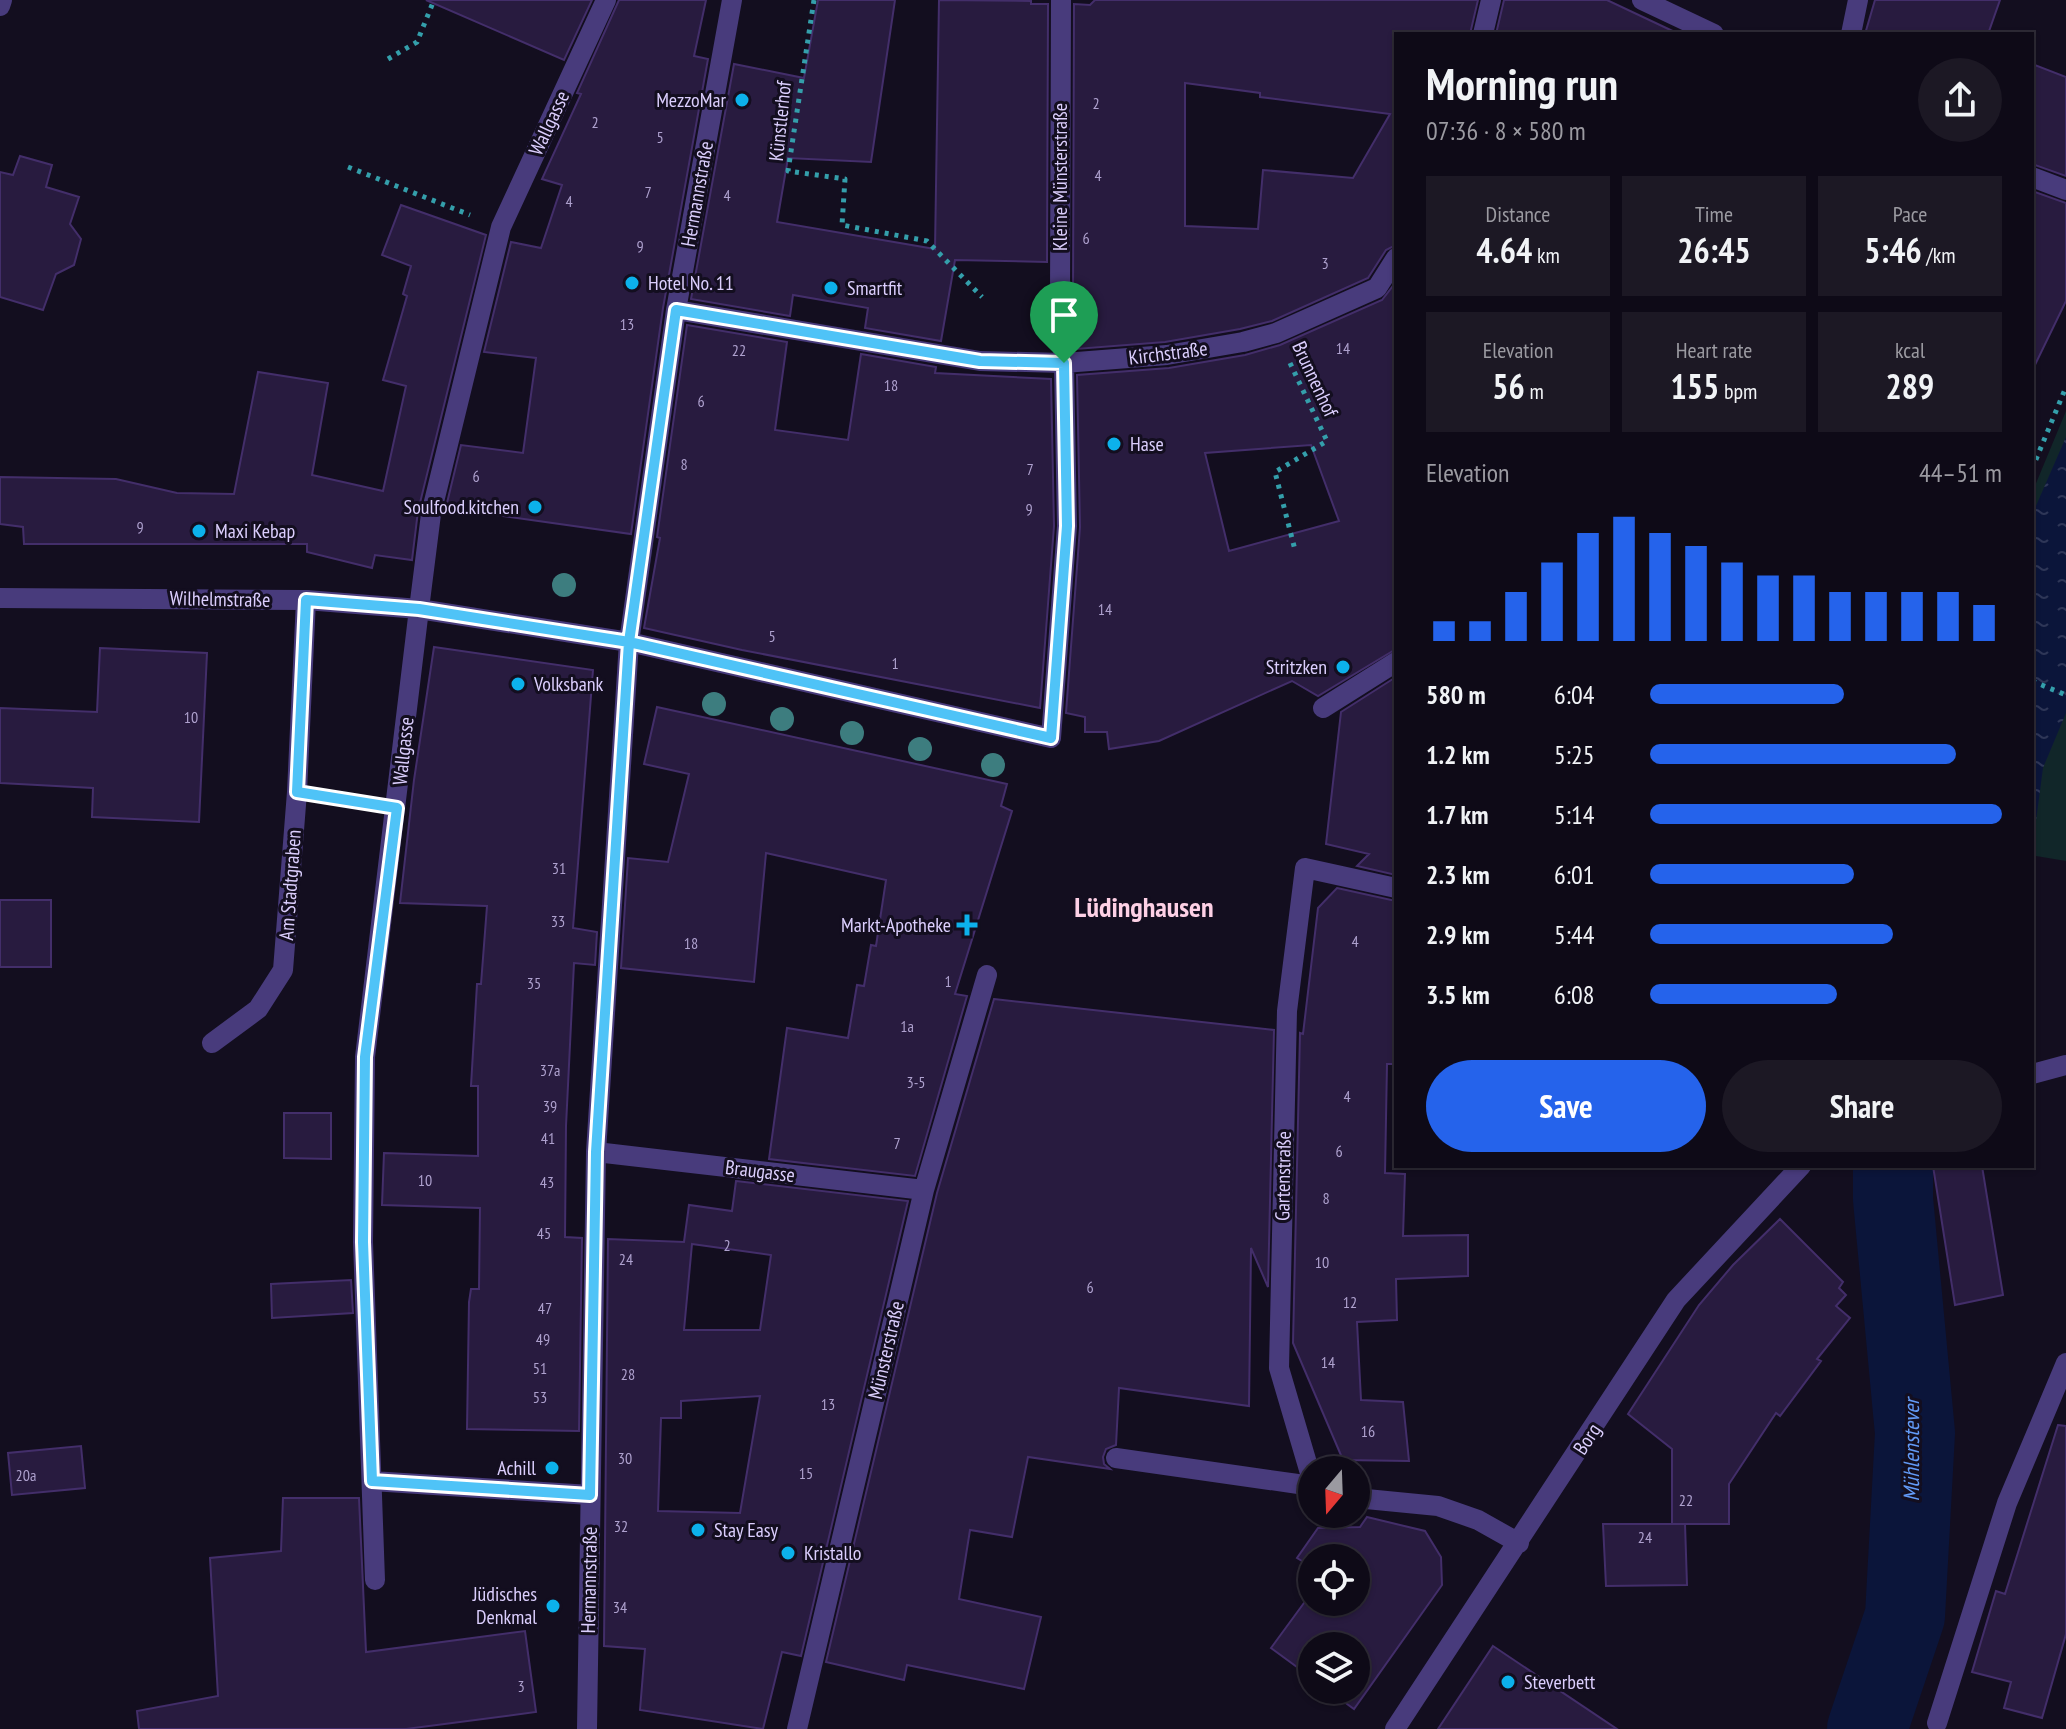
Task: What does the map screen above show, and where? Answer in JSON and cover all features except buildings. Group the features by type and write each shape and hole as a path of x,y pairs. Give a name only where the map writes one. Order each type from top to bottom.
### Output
{"street":[{"path":"0,6 2,0"},
{"name":"Wallgasse","path":"375,1580 363,1242 365,1057 431,514 501,227 606,0"},
{"name":"Hermannstraße","path":"587,1729 596,1152 629,642 676,310 732,0"},
{"name":"Kleine Münsterstraße","path":"1051,738 1067,526 1060,299 1061,0"},
{"path":"1483,32 1491,0"},
{"path":"1642,0 1710,32"},
{"path":"1851,32 1858,0"},
{"path":"2034,178 2066,190"},
{"name":"Kirchstraße","path":"676,310 980,361 1064,363 1167,355 1276,333 1377,288 1394,261"},
{"name":"Wilhelmstraße","path":"0,598 306,600 419,609 629,642 1051,738"},
{"name":"Am Stadtgraben","path":"212,1043 258,1009 283,970 297,792 306,600"},
{"path":"1323,708 1394,663"},
{"name":"Gartenstraße","path":"1304,1456 1279,1368 1287,1011 1305,868 1394,888"},
{"name":"Münsterstraße","path":"797,1729 924,1190 987,975"},
{"path":"2034,1073 2066,1065"},
{"name":"Braugasse","path":"596,1152 924,1190"},
{"name":"Borg","path":"1395,1729 1676,1300 1799,1168"},
{"path":"1937,1723 2007,1503 2066,1363"},
{"path":"1116,1458 1298,1481"},
{"path":"372,1481 590,1495"},
{"path":"1370,1499 1438,1506 1478,1520 1519,1543"}],"path":[{"path":"388,59 417,42 434,0"},
{"name":"Künstlerhof","path":"814,0 788,171 845,179 842,225 927,241 982,297"},
{"path":"348,167 501,227"},
{"name":"Brunnenhof","path":"1276,333 1327,441 1275,472 1295,550"},
{"path":"2034,464 2066,387"},
{"path":"2034,682 2066,695"},
{"path":"297,792 397,808"}],"green space":[{"path":"2066,411 2066,861 2036,856 2034,860 2034,488"}],"water":[{"path":"2066,437 2066,713 2043,768 2034,836 2034,510"}],"waterway":[{"name":"Mühlenstever","path":"1867,1729 1905,1616 1915,1433 1893,1199 1893,1168"}],"place":[{"name":"MezzoMar","path":"742,100"},
{"name":"Hotel No. 11","path":"632,283"},
{"name":"Smartfit","path":"831,288"},
{"name":"Hase","path":"1114,444"},
{"name":"Soulfood.kitchen","path":"535,507"},
{"name":"Maxi Kebap","path":"199,531"},
{"name":"Stritzken","path":"1343,667"},
{"name":"Volksbank","path":"518,684"},
{"name":"Markt-Apotheke","path":"967,925"},
{"name":"Achill","path":"552,1468"},
{"name":"Stay Easy","path":"698,1530"},
{"name":"Kristallo","path":"788,1553"},
{"name":"Jüdisches Denkmal","path":"553,1606"},
{"name":"Steverbett","path":"1508,1682"}],"district":[{"name":"Lüdinghausen","path":"1144,906"}],"route":[{"path":"1064,363 980,361 676,310 629,642 419,609 306,600 297,792 397,808 365,1057 363,1242 372,1481 590,1495 596,1152 629,642 1051,738 1067,526 1064,363"}]}
